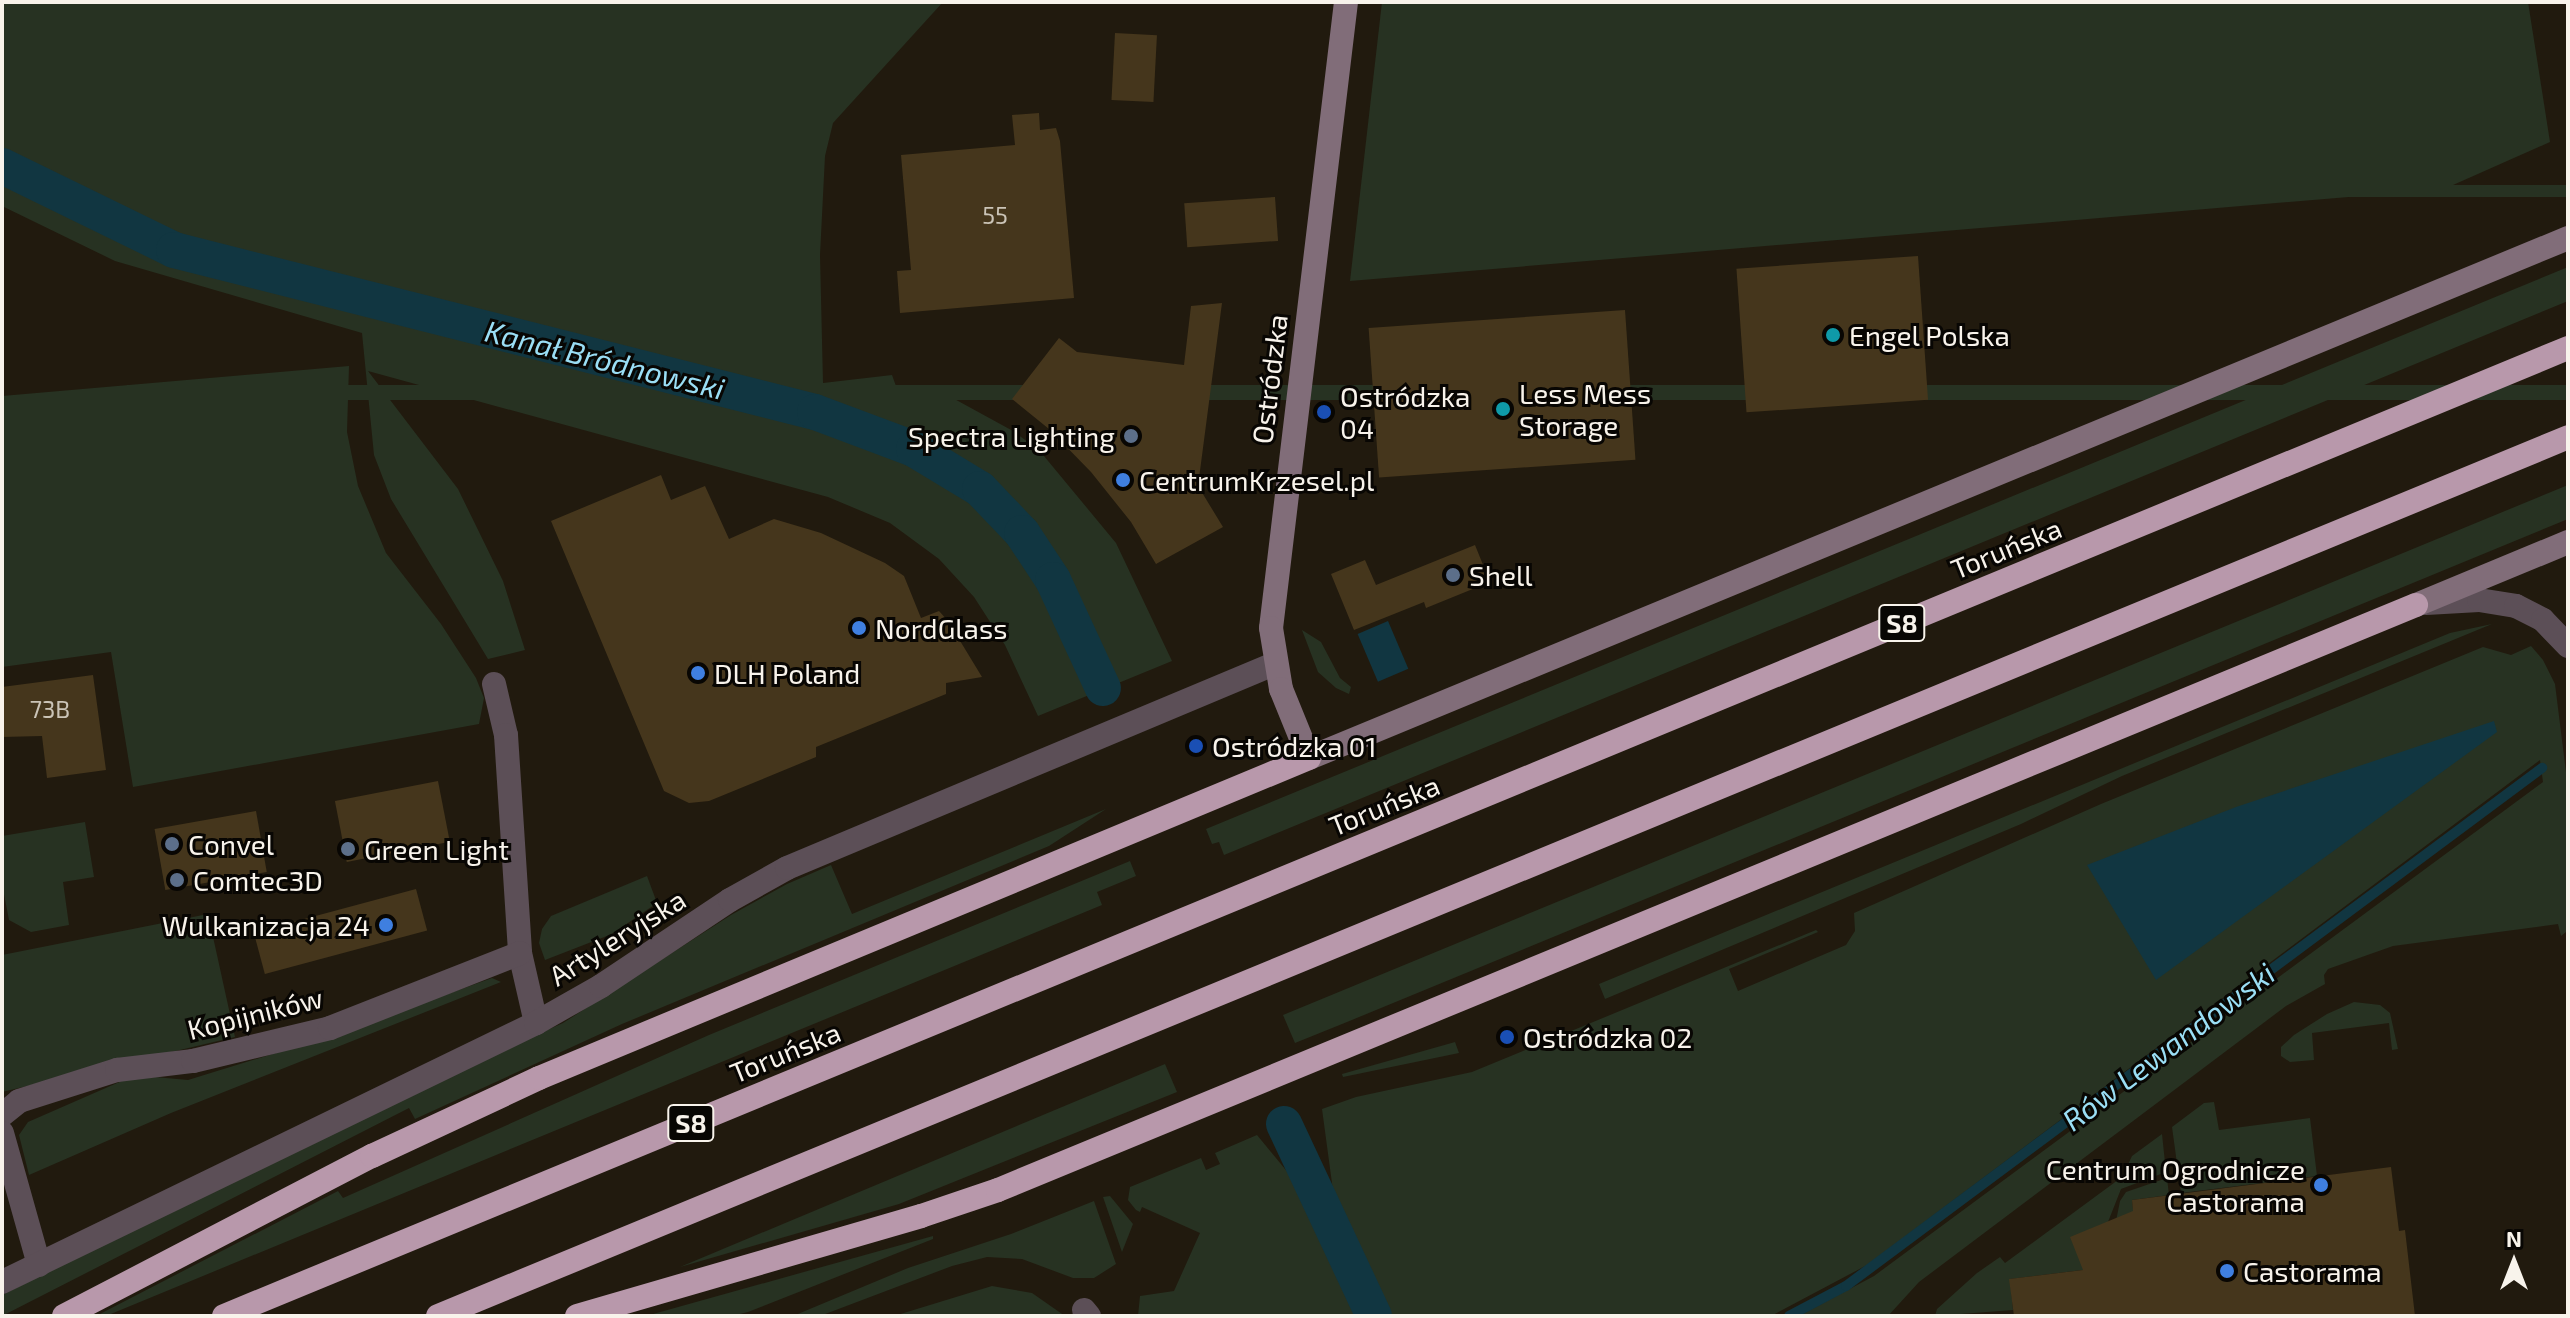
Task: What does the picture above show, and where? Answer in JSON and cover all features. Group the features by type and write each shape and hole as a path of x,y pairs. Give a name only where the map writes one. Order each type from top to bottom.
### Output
{"highway":[{"name":"Toruńska","path":"224,1316 2568,348"},
{"path":"438,1316 2568,437"},
{"path":"577,1316 947,1208 1227,1096 2416,605"},
{"path":"64,1316 442,1121 1309,758"}],"street":[{"name":"Ostródzka","path":"1309,758 1284,700 1274,664 1271,628 1346,2"},
{"path":"1309,758 2568,238"},
{"path":"2416,605 2568,542"},
{"path":"2416,605 2463,600 2516,606 2543,620 2568,646"},
{"name":"Artyleryjska","path":"2,1282 536,1023 601,986 772,875 1274,664"},
{"path":"494,684 506,735 520,953 536,1023"},
{"name":"Kopijników","path":"2,1115 19,1101 117,1070 193,1061 330,1028 520,953"},
{"path":"2,1133 39,1265"}],"green space":[{"path":"2,2 943,2 833,123 825,156 820,255 823,383 892,375 901,400 949,396 1013,431 1039,450 1116,543 1172,661 1038,716 1005,645 974,597 939,559 890,523 828,497 368,371 458,489 503,581 525,650 488,659 391,499 374,455 362,333 115,261 2,206"},
{"path":"1382,2 2528,2 2550,142 2444,189 1350,281"},
{"path":"2100,185 2568,185 2568,197 2100,197"},
{"path":"2568,267 2568,301 1224,855 1219,842 1212,844 1206,829"},
{"path":"349,366 347,432 358,486 386,553 441,624 476,678 484,698 479,724 133,787 111,652 2,667 2,396"},
{"path":"127,385 2568,385 2568,400 127,400"},
{"path":"2568,485 2568,519 1295,1043 1283,1015"},
{"path":"2492,624 2122,776 2021,824 1605,999 1599,984 2450,633"},
{"path":"1302,630 1321,642 1340,678 1351,687 1349,694 1336,688 1318,672"},
{"path":"2531,646 2543,660 2555,684 2568,788 2568,915 2566,932 2561,936 2558,924 2393,946 2328,969 2324,975 2325,984 2286,1006 1919,1282 1888,1316 1799,1316 1874,1276 2543,782 2540,760 1867,1265 1771,1316 1385,1316 1334,1198 1322,1109 1356,1097 1472,1072 1816,930 1818,932 1729,969 1738,991 1846,945 1855,931 1854,913 2101,804 2483,647 2511,655"},
{"path":"1106,809 1049,846 622,1024 415,1119 409,1108 2,1316 2,1295 421,1086 563,1023 731,915 787,884 831,865 852,914"},
{"path":"85,822 94,877 63,882 69,925 31,932 9,920 2,884 2,836"},
{"path":"1130,861 1136,876 1097,892 1102,905 106,1316 96,1316 338,1191 343,1198 709,1035"},
{"path":"647,876 657,903 612,934 545,960 539,943 542,929 551,916"},
{"path":"208,914 235,1037 2,1092 2,955"},
{"path":"492,978 501,982 171,1113 29,1175 19,1135 28,1122 124,1080 155,1077 188,1080 328,1037"},
{"path":"2354,1002 2380,1005 2390,1013 2398,1049 2392,1050 2389,1023 2312,1033 2314,1060 2290,1062 2281,1056 2281,1047 2294,1035 2327,1014"},
{"path":"1455,1042 1459,1053 1343,1077 1342,1074"},
{"path":"1165,1064 1177,1092 899,1204 680,1267"},
{"path":"2214,1102 2219,1130 2310,1118 2317,1176 2181,1193 2172,1127 2204,1103"},
{"path":"2162,1134 2166,1172 2121,1189 2108,1222 2116,1221 2120,1201 2126,1192 2167,1178 2169,1195 2132,1200 2139,1263 2010,1279 2013,1310 1935,1316 1937,1309 1977,1273 2000,1257 2005,1263 2122,1177 2132,1156"},
{"path":"1257,1135 1308,1197 1364,1316 1138,1316 1140,1296 1174,1291 1200,1233 1142,1207 1140,1212 1136,1210 1128,1200 1130,1187 1201,1158 1206,1170 1220,1164 1215,1153"},
{"path":"1110,1196 1133,1224 1122,1252 1103,1197"},
{"path":"1094,1201 1116,1264 1094,1278 1073,1278 1022,1259 987,1257 952,1266 820,1316 793,1316 908,1268 1011,1234"},
{"path":"933,1236 933,1239 748,1312 732,1316 646,1316"},
{"path":"992,1286 1032,1293 1065,1316 894,1316"}],"water":[{"path":"1388,621 1408,669 1378,682 1358,634"},
{"path":"2494,721 2497,732 2156,980 2087,865 2236,807"}],"building":[{"path":"1115,33 1157,35 1153,102 1111,100"},
{"path":"1039,113 1040,130 1056,128 1060,141 1074,298 900,313 897,271 911,270 901,155 1015,145 1012,115"},
{"path":"1275,197 1278,241 1187,247 1184,203"},
{"name":"Engel Polska","path":"1918,256 1928,400 1746,412 1736,269"},
{"name":"Spectra Lighting","path":"1222,303 1198,486 1223,527 1156,564 1131,522 1091,472 1049,429 1012,399 1059,338 1077,352 1184,365 1191,306"},
{"name":"Less Mess Storage","path":"1625,310 1635,460 1379,478 1369,328"},
{"path":"661,475 671,500 705,486 729,539 774,519 821,533 885,563 904,576 921,618 939,611 948,621 982,677 946,683 946,694 816,747 816,757 709,801 689,803 664,791 551,521"},
{"path":"1475,545 1490,582 1426,608 1424,602 1354,630 1331,574 1365,560 1376,585"},
{"path":"93,675 106,770 47,778 42,736 2,737 2,687"},
{"path":"438,781 450,842 347,862 335,801"},
{"path":"256,811 267,872 165,890 155,829"},
{"path":"416,889 427,931 265,974 254,932"},
{"path":"2391,1167 2399,1231 2405,1230 2415,1316 2014,1316 2009,1279 2083,1270 2070,1237 2133,1211 2132,1200"}],"waterway":[{"name":"Kanał Bródnowski","path":"2,166 174,250 815,412 914,449 980,489 1022,533 1053,580 1103,688"},
{"name":"Rów Lewandowski","path":"1789,1316 1846,1286 2542,768"},
{"name":"Kanał Bródnowski","path":"1284,1124 1374,1316"}],"place":[{"name":"Engel Polska","path":"1833,335"},
{"name":"Less Mess Storage","path":"1503,409"},
{"name":"Ostródzka 04","path":"1324,412"},
{"name":"Spectra Lighting","path":"1131,436"},
{"name":"CentrumKrzesel.pl","path":"1123,480"},
{"name":"Shell","path":"1453,575"},
{"name":"NordGlass","path":"859,628"},
{"name":"DLH Poland","path":"698,673"},
{"name":"Ostródzka 01","path":"1196,746"},
{"name":"Convel","path":"172,844"},
{"name":"Green Light","path":"348,849"},
{"name":"Comtec3D","path":"177,880"},
{"name":"Wulkanizacja 24","path":"386,925"},
{"name":"Ostródzka 02","path":"1507,1037"},
{"name":"Centrum Ogrodnicze Castorama","path":"2321,1185"},
{"name":"Castorama","path":"2227,1271"}]}
